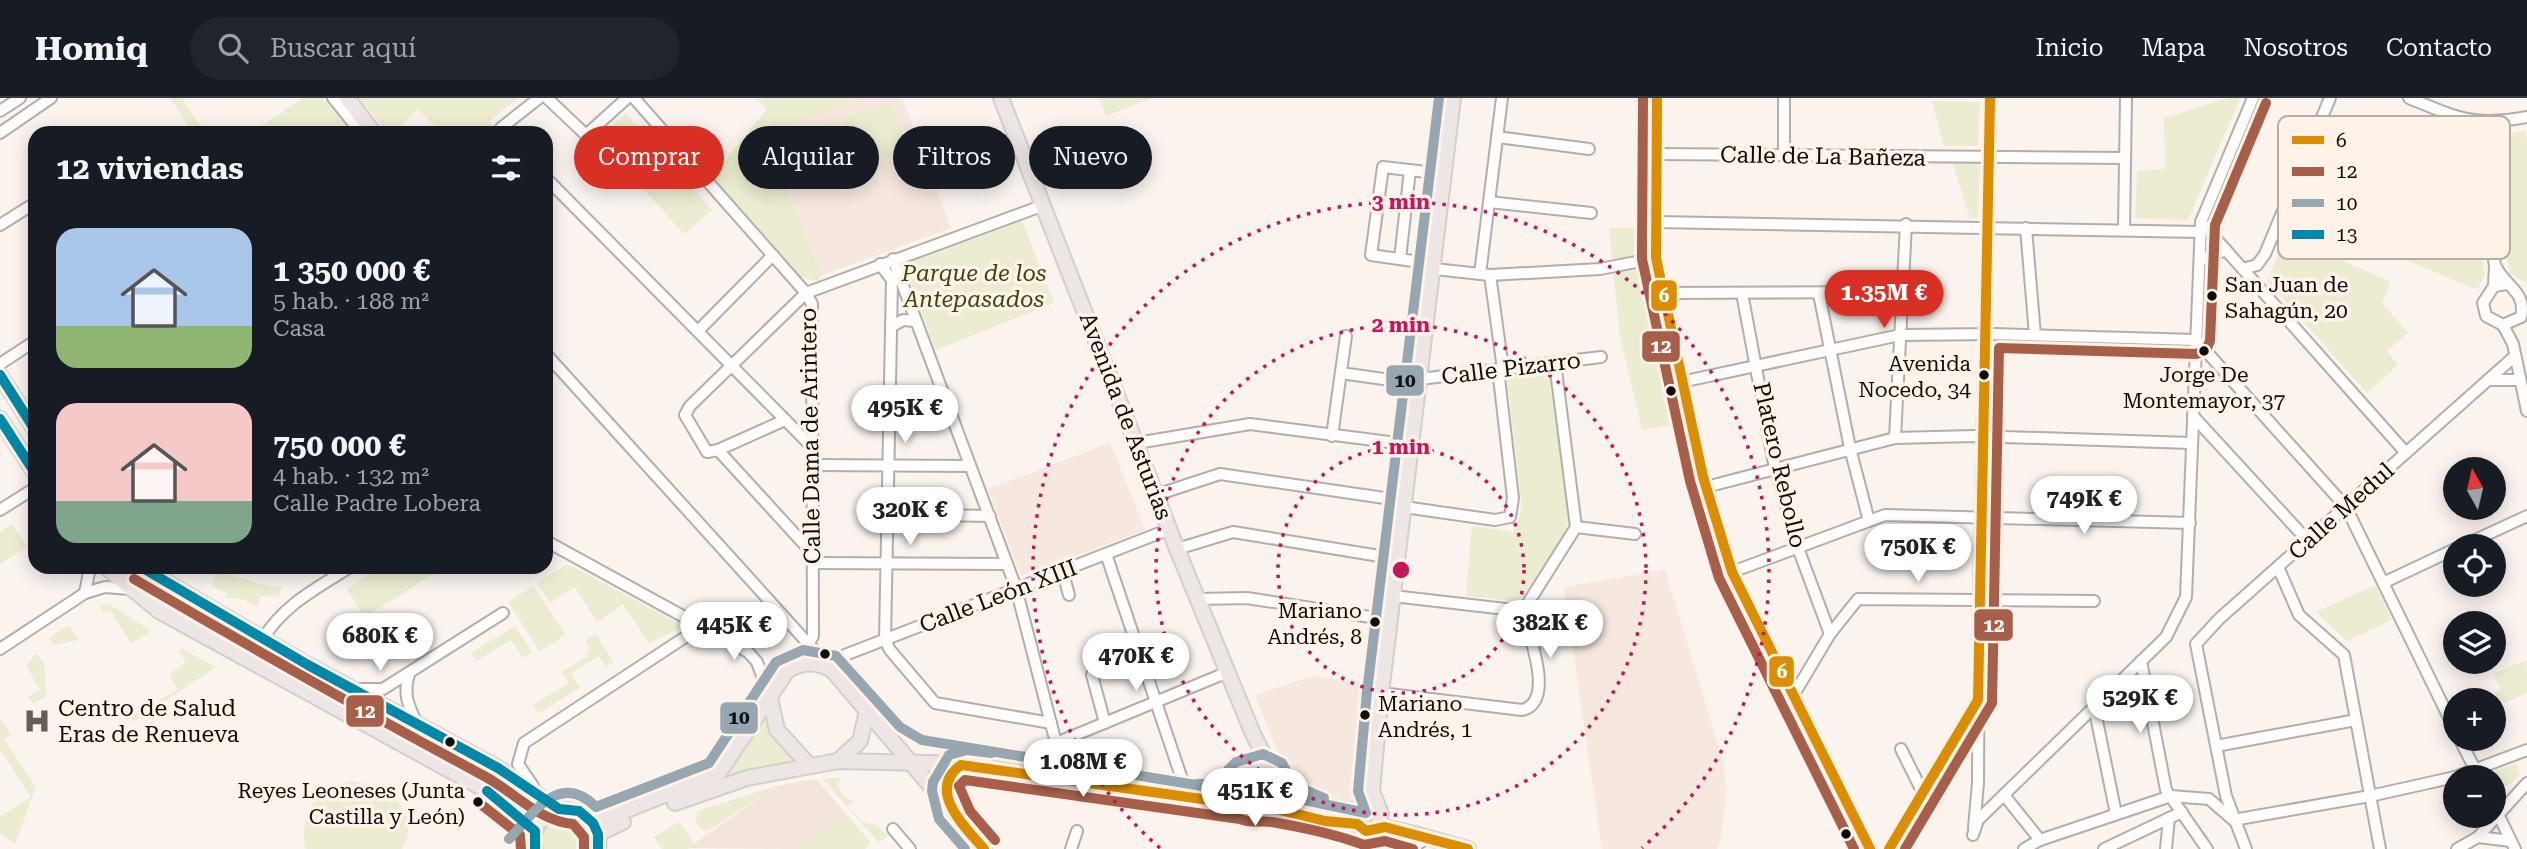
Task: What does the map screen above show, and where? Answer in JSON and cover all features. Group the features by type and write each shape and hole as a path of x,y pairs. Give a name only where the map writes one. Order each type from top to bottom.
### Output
{"main road":[{"path":"347,98 369,126"},
{"name":"Avenida de Asturias","path":"1002,98 1177,549 1253,734 1278,785"},
{"path":"1369,815 1381,693 1453,98"},
{"path":"0,375 28,419"},
{"path":"0,419 28,462"},
{"path":"114,574 159,611 484,789 535,838"},
{"path":"153,574 262,639 498,768 559,809 579,811 596,835"},
{"path":"596,835 718,774 787,671 796,666 815,663 833,671 979,847"},
{"path":"770,698 777,730 809,765"},
{"path":"838,761 860,741 867,710"},
{"name":"Avenida de Asturias","path":"1249,770 1254,755 1253,734"},
{"path":"891,738 918,753 965,764 1244,805 1256,810 1269,807 1325,821 1369,815"},
{"path":"596,835 740,780 809,765 838,761 965,764"},
{"path":"951,812 946,789 947,780 951,772 965,764"},
{"path":"1195,798 1220,798 1237,786 1249,770 1261,768 1278,785 1315,810 1369,815 1413,840 1468,849"},
{"path":"1269,807 1278,785"},
{"path":"1237,786 1244,805"},
{"path":"519,849 535,838 543,818 559,809"}],"street":[{"path":"0,111 20,98"},
{"path":"0,132 51,98"},
{"path":"333,98 355,126"},
{"path":"508,126 539,98"},
{"path":"547,98 586,135 627,98"},
{"name":"Calle Dama de Arintero","path":"634,98 806,293 812,304 813,636 796,666"},
{"path":"1156,495 1220,474 1495,520 1510,517 1513,498 1501,369 1485,275 1489,202 1502,98"},
{"path":"1657,98 1656,258 1706,487 1732,572 1870,849"},
{"path":"1784,98 1784,156"},
{"path":"1990,98 1980,517 1978,783 1974,833 1978,820 2168,634 2186,597 2201,227 2253,98"},
{"path":"2124,229 2126,98"},
{"path":"2322,116 2330,98"},
{"path":"2409,98 2454,116"},
{"path":"1497,137 1589,149"},
{"name":"Calle de La Bañeza","path":"1656,154 2125,158"},
{"path":"1444,174 1383,167 1371,255 1485,275 1613,267 1656,258"},
{"path":"1400,259 1410,170"},
{"path":"553,185 814,449"},
{"path":"1489,202 1591,213"},
{"path":"1007,564 885,563 813,558 686,421 690,406 806,293 1044,205"},
{"path":"0,225 28,207"},
{"path":"1655,222 2124,229 2201,227 2226,250 2406,453"},
{"path":"2243,269 2257,265 2265,254 2278,223"},
{"path":"1895,438 1906,225"},
{"path":"2026,228 2035,335"},
{"path":"2200,260 2226,250"},
{"path":"698,331 773,255"},
{"path":"894,259 1016,588 1056,743 1228,673"},
{"path":"2494,259 2494,286 2485,296 2484,310 2491,321 2503,325 2516,322"},
{"path":"880,264 892,279 885,640 890,650 936,703 1051,723"},
{"path":"2495,265 2507,284 2524,297 2524,311 2516,322 2514,350"},
{"path":"2494,286 2507,284"},
{"path":"1663,293 1903,292"},
{"name":"Platero Rebollo","path":"1742,293 1776,467 1798,548 1830,634"},
{"path":"1819,294 1850,448 1869,521"},
{"path":"891,327 902,320 915,321"},
{"path":"2503,325 2514,350 2527,411"},
{"path":"1681,382 1900,335 1985,334 2196,340 2346,507 2443,705"},
{"path":"1332,436 1346,336"},
{"path":"0,364 28,346"},
{"name":"Calle Medul","path":"2216,746 2196,644 2219,619 2488,380 2514,350"},
{"name":"Calle Pizarro","path":"1341,373 1420,382 1501,369 1601,358"},
{"path":"553,362 833,671"},
{"path":"1381,693 1522,710 1536,702 1540,684 1523,611 1576,527 1555,363"},
{"path":"2488,380 2520,380"},
{"path":"2193,416 2307,540"},
{"path":"713,451 785,420"},
{"path":"1136,443 1250,424 1412,445"},
{"path":"1706,487 1895,438 1983,437 2191,443"},
{"path":"814,465 970,466"},
{"path":"0,510 28,492"},
{"path":"887,514 990,516"},
{"path":"1732,572 1885,515 2190,523"},
{"path":"2488,534 2527,516"},
{"path":"1576,527 1635,534"},
{"name":"Calle León XIII","path":"833,671 841,657 1170,529"},
{"path":"1177,549 1233,532 1398,559"},
{"path":"553,545 748,652 757,662 770,698"},
{"path":"1106,554 1195,798"},
{"path":"2385,582 2443,555"},
{"path":"2278,567 2299,615 2344,655 2381,849"},
{"path":"1062,570 1069,595"},
{"path":"85,593 89,574"},
{"path":"262,639 272,621 290,605 339,574"},
{"path":"0,649 85,593 105,587 130,589"},
{"path":"1393,596 1523,611"},
{"path":"1198,599 1247,598 1390,620"},
{"path":"1793,696 1830,634 1858,599 2094,601"},
{"path":"356,689 383,689 503,613"},
{"path":"545,800 521,774 518,764 524,743 702,626"},
{"path":"2141,661 2166,790 2207,849"},
{"path":"409,674 405,688 406,702 417,724"},
{"path":"1092,674 1105,723"},
{"path":"1889,849 1978,700"},
{"path":"2094,706 2116,814"},
{"path":"2246,849 2232,820 2216,746 2356,720"},
{"path":"1901,749 1923,793"},
{"path":"2494,765 2527,750"},
{"path":"2465,751 2473,765"},
{"path":"2461,765 2465,751"},
{"path":"2232,820 2443,780"},
{"path":"1978,783 1983,792 2002,797 2040,839"},
{"path":"2506,801 2527,783"},
{"path":"2024,849 2040,839 2171,796 2209,799 2221,807 2232,820"},
{"path":"2221,807 2226,796"},
{"path":"2104,849 2182,812"},
{"path":"2166,849 2169,818"},
{"path":"2457,849 2478,837 2484,828"},
{"path":"2505,828 2513,845"},
{"path":"893,830 910,849"},
{"path":"1071,849 1077,831"},
{"path":"2478,837 2513,845"}],"shaded area":[{"path":"863,98 902,98 913,126 893,126 893,189 936,189 951,228 821,276 789,189 879,189 879,126 787,126"},
{"path":"1110,443 1145,530 1021,576 988,489"},
{"path":"1665,570 1723,761 1727,790 1721,839 1717,849 1602,849 1564,587"},
{"path":"1313,676 1369,683 1353,799 1346,804 1299,791 1290,782 1255,695"},
{"path":"816,779 847,815 796,849 688,848 777,786"}],"green space":[{"path":"170,98 182,98 200,126 188,126"},
{"path":"303,98 323,98 345,126 261,126"},
{"path":"359,98 518,98 489,121 493,126 435,126 417,109 401,126 382,126"},
{"path":"756,98 863,98 787,126 753,126 767,109"},
{"path":"1099,98 1153,98 1106,116"},
{"path":"2228,98 2240,98 2188,220 2135,218 2137,171 2165,169 2164,118"},
{"path":"891,101 900,126 893,126 893,157 879,163 879,126 844,126 842,119"},
{"path":"1932,101 1980,102 1978,146 1944,146"},
{"path":"626,114 637,126 612,126"},
{"path":"2525,131 2527,140 2527,283 2510,274 2507,259 2510,259 2510,133"},
{"path":"738,144 738,189 789,189 821,276 818,281 801,277 723,189 724,161"},
{"path":"1980,163 1978,218 1970,218 1953,164"},
{"path":"644,189 693,189 712,210 684,234"},
{"name":"Parque de los Antepasados","path":"1022,221 1054,303 935,350 906,270 911,262"},
{"path":"1609,228 1648,228 1680,424 1642,430 1620,336"},
{"path":"2278,255 2278,259 2338,259 2391,282 2382,303 2408,333 2387,351 2398,365 2367,393 2267,281"},
{"path":"2404,259 2482,259 2485,274 2478,288"},
{"path":"1549,372 1568,517 1566,531 1520,602 1466,596 1472,526 1514,532 1522,507 1507,376"},
{"path":"12,524 27,547 0,564 0,532"},
{"path":"568,564 683,626 649,643 623,604 597,622 575,587 550,603 537,583"},
{"path":"216,574 227,574 267,586 283,587 278,597 260,596 258,607 242,599 226,598 227,593 212,586"},
{"path":"370,574 433,574 365,617 347,589"},
{"path":"2375,585 2392,620 2347,641 2316,612"},
{"path":"534,586 565,635 540,651 508,602"},
{"path":"109,604 151,631 131,643 110,610 104,613 100,606"},
{"path":"69,625 79,640 53,645 49,638"},
{"path":"515,626 532,652 523,658 511,640 476,661 471,653"},
{"path":"596,634 613,662 606,667 599,656 571,673 580,688 538,713 533,705 569,683 562,672 588,656 586,652 590,649 585,641"},
{"path":"182,649 216,667 133,722 130,717 178,689 169,674 186,663 179,651"},
{"path":"37,653 44,664 46,696 33,704 28,697 40,689 26,666"},
{"path":"2526,660 2527,693 2506,702 2506,688 2501,688 2494,674 2506,674 2506,669"},
{"path":"767,714 772,730 792,762 720,780 741,755"},
{"path":"0,718 11,735 4,739 36,787 15,844 0,833 0,817 31,797 0,749"},
{"path":"2516,764 2520,775 2506,786 2506,767"},
{"path":"841,777 837,786 847,799 854,801 848,806 862,822 877,825 887,836 879,843 823,779"},
{"path":"354,782 379,788 399,803 408,824 402,849 306,849 305,824 314,804 330,789"},
{"path":"777,786 708,831 702,830 696,822 697,811"},
{"path":"847,815 871,843 865,849 796,849"},
{"path":"561,817 574,819 583,826 588,836 587,849 544,849 545,829"},
{"path":"679,822 694,844 688,849 662,849 654,837"}],"transit line":[{"name":"10","path":"509,839 537,808 559,794 570,793 583,797 596,807 709,763 776,662 803,650 836,656 900,727 922,740 1257,795 1271,793 1366,813 1358,791 1367,692 1439,98"},
{"name":"12","path":"1643,98 1642,259 1690,481 1719,578 1854,849"},
{"name":"6","path":"1657,98 1656,258 1703,477 1732,572 1870,849"},
{"name":"6","path":"1889,849 1978,700 1990,98"},
{"name":"12","path":"1905,849 1992,703 1999,348 2196,354 2206,350 2210,341 2215,225 2266,103"},
{"name":"13","path":"0,375 28,419"},
{"name":"13","path":"0,419 28,462"},
{"name":"13","path":"153,574 308,665 498,768 559,809 579,811 593,823 598,834 598,849"},
{"name":"12","path":"134,579 309,680 497,783 538,812 549,818 573,824 584,837 584,849"},
{"name":"10","path":"965,849 939,819 932,791 933,782 949,755 967,750 991,753"},
{"name":"10","path":"1197,784 1214,784 1236,762 1263,754 1282,763 1294,785 1324,798"},
{"name":"6","path":"984,849 959,819 948,797 947,785 951,775 961,765 1244,805 1256,810 1269,807 1325,821 1357,824"},
{"name":"12","path":"995,840 970,811 959,786 965,780 1249,821 1272,822 1364,845 1385,841 1413,849"},
{"name":"13","path":"487,791 535,831 535,849"},
{"name":"12","path":"478,802 520,835 521,849"},
{"name":"6","path":"1357,824 1366,831 1385,827 1468,849"}],"place":[{"name":"San Juan de Sahagún, 20","path":"2212,296"},
{"name":"Jorge De Montemayor, 37","path":"2204,351"},
{"name":"Avenida Nocedo, 34","path":"1984,375"},
{"name":"Mariano Andrés, 8","path":"1375,622"},
{"name":"Mariano Andrés, 1","path":"1365,715"},
{"name":"Centro de Salud Eras de Renueva","path":"37,721"},
{"name":"Reyes Leoneses (Junta Castilla y León)","path":"478,802"}]}
